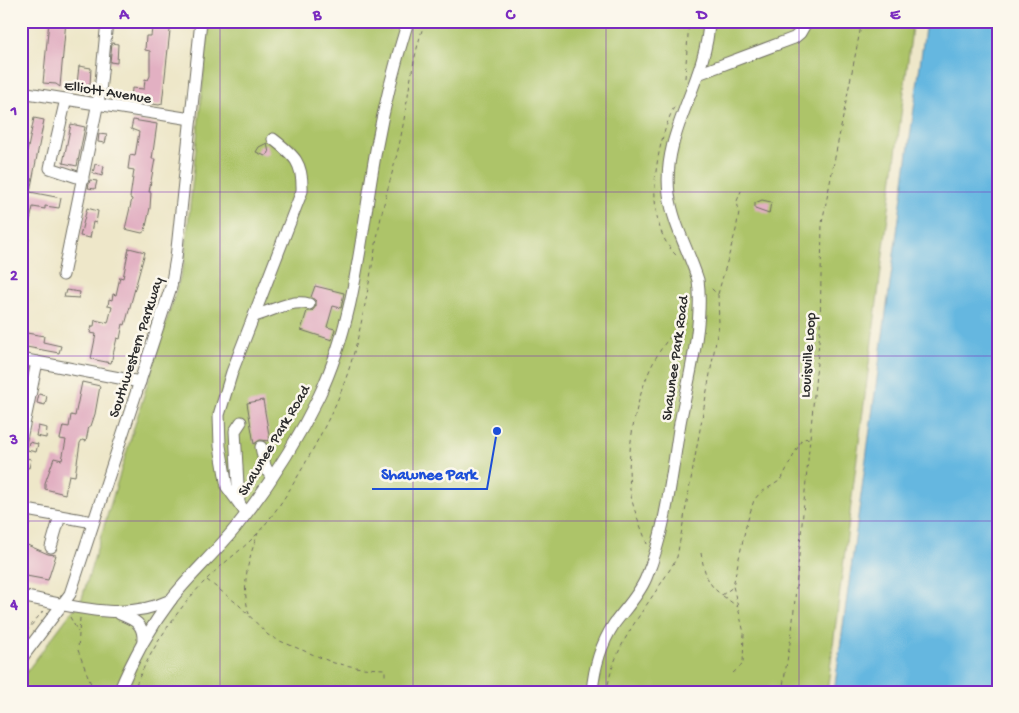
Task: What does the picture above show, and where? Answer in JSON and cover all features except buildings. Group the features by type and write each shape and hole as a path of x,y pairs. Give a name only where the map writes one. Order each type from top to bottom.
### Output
{"street":[{"path":"64,275 100,92 107,21"},
{"name":"Southwestern Parkway","path":"21,659 70,594 174,272 201,21"},
{"name":"Shawnee Park Road","path":"119,692 143,641 172,600 246,513 272,477 319,396 343,334 356,273 385,106 408,21"},
{"name":"Shawnee Park Road","path":"592,692 598,660 605,639 642,586 652,559 664,514 694,344 698,280 676,225 668,186 670,160 676,136 698,74 709,21"},
{"path":"698,74 794,38 800,33 807,21"},
{"name":"Elliott Avenue","path":"21,92 191,119"},
{"path":"66,99 50,168 83,180"},
{"path":"246,513 227,487 220,446 219,415 232,372 302,191 302,175 297,160 273,139"},
{"path":"254,316 290,303 300,302 309,304"},
{"path":"21,359 140,382"},
{"path":"21,438 37,362"},
{"path":"239,502 235,431 241,422"},
{"path":"261,446 265,466 272,477"},
{"path":"21,509 93,522"},
{"path":"51,546 60,516"},
{"path":"21,596 62,605 119,613 150,609 172,600"},
{"path":"119,613 135,620 140,625 144,632 143,641"}],"path":[{"path":"133,692 163,635 180,610 207,580 259,532 292,484 316,444 333,409 352,361 366,306 385,198 401,137 411,65 425,21"},
{"name":"Louisville Loop","path":"782,692 792,631 811,438 820,331 822,223 862,21"},
{"path":"718,295 736,230 739,212 737,201 741,191"},
{"path":"652,559 630,490 633,431 638,404 653,361 677,328 697,315"},
{"path":"733,673 743,664 745,650 744,633 733,586 746,526 754,500 760,493 781,480 802,439 811,438"},
{"path":"249,616 245,582 246,568 259,532"},
{"path":"701,553 704,572 710,585 738,607"},
{"path":"207,580 268,635 334,663 361,668 385,669 385,677"},
{"path":"722,595 733,586"},
{"path":"21,638 50,602"},
{"path":"80,616 78,633 80,661 94,692"},
{"path":"70,617 78,633"}],"green space":[{"path":"209,21 913,21 827,692 21,692 21,679 82,598 184,264"}],"water":[{"path":"926,21 998,21 998,692 834,692"}],"place":[{"name":"Shawnee Park","path":"497,431"}]}
